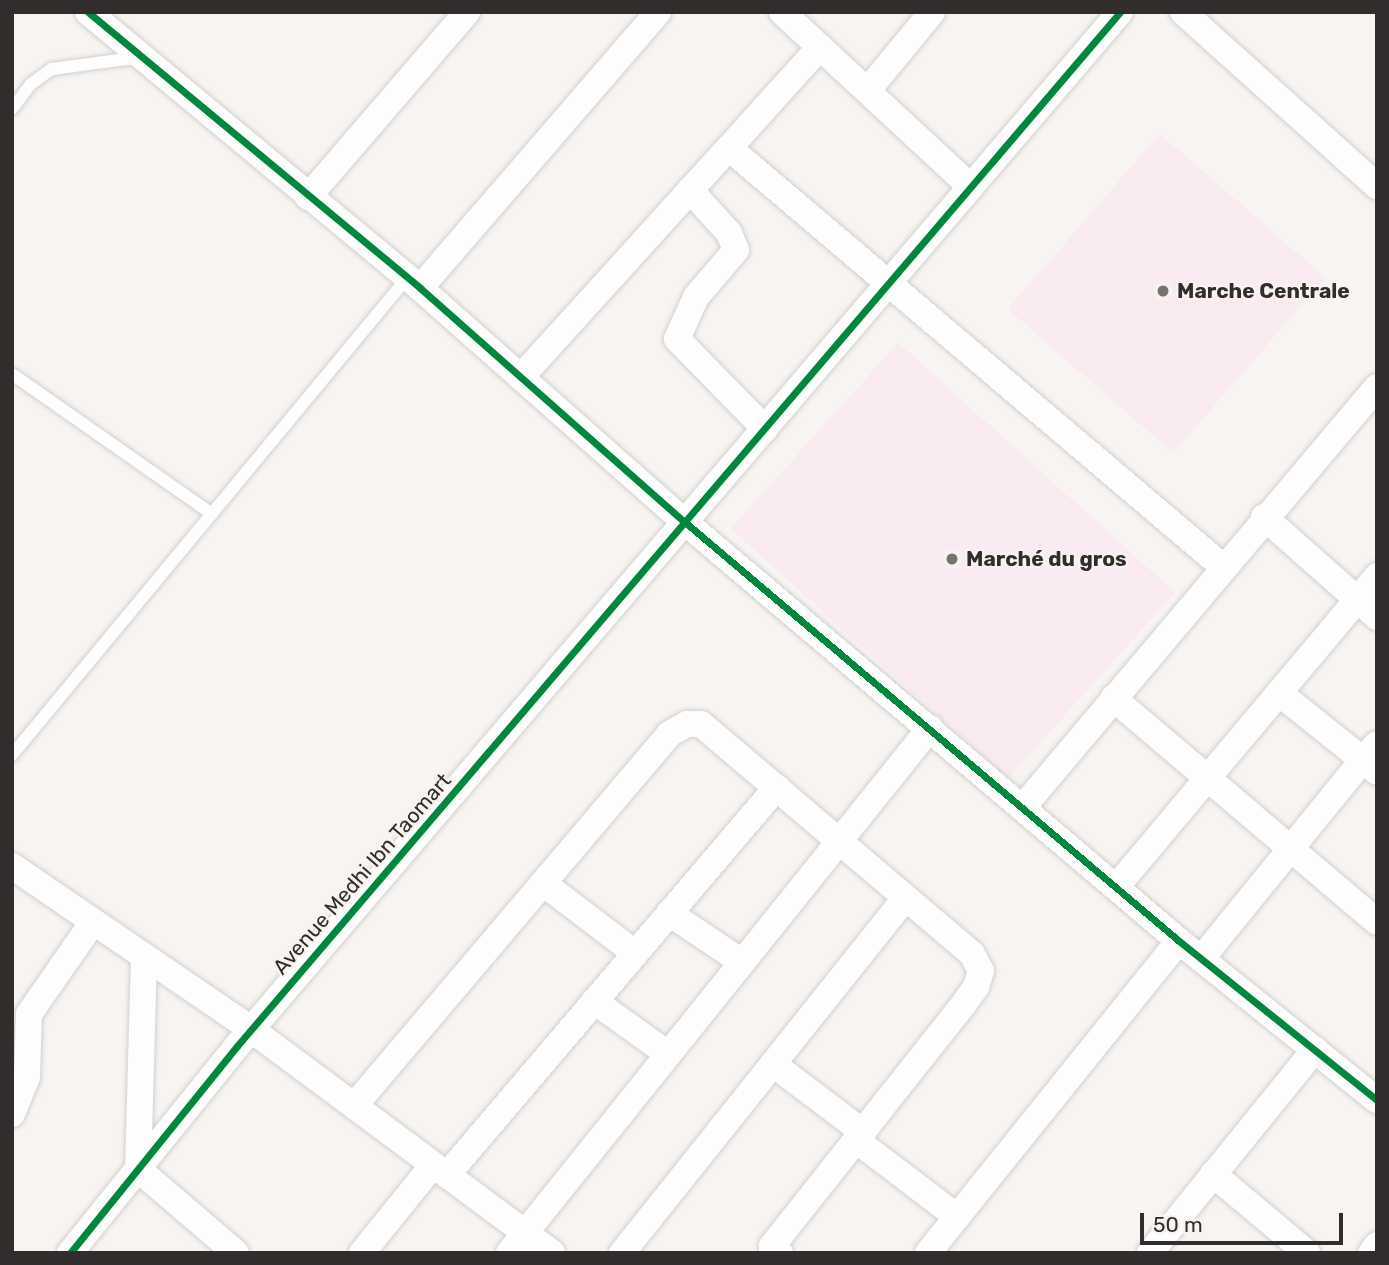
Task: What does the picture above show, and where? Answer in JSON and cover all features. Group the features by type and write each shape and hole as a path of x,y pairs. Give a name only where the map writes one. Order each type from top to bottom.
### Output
{"street":[{"path":"88,12 413,283 686,523 1118,886 1179,942 1376,1099"},
{"path":"307,197 467,12"},
{"path":"413,283 658,12"},
{"path":"782,12 970,186"},
{"path":"868,90 932,12"},
{"name":"Avenue Medhi Ibn Taomart","path":"70,1253 252,1030 1121,12"},
{"path":"1183,12 1377,186"},
{"path":"521,377 820,47"},
{"path":"729,148 1223,567"},
{"path":"690,190 729,233 736,250 696,297 677,340 765,429"},
{"path":"1023,807 1377,387"},
{"path":"1265,517 1377,617"},
{"path":"1118,886 1377,576"},
{"path":"1201,959 1290,846 1372,759 1279,694"},
{"path":"1113,698 1377,922"},
{"path":"354,1106 669,734 687,724 712,730 838,842 972,954 980,979 773,1251"},
{"path":"517,1243 930,728"},
{"path":"362,1253 594,1001 777,787"},
{"path":"12,866 252,1030 440,1170 517,1243 552,1253"},
{"path":"543,883 635,953"},
{"path":"622,1253 905,898"},
{"path":"670,913 742,962"},
{"path":"12,1114 27,1077 21,1011 93,922"},
{"path":"928,1253 1179,942"},
{"path":"144,956 138,1169 236,1253"},
{"path":"594,1001 668,1054"},
{"path":"1150,1253 1315,1049"},
{"path":"773,1064 957,1217"},
{"path":"1213,1174 1307,1253"},
{"path":"1371,1253 1377,1245"}],"lane":[{"path":"12,108 31,84 52,69 141,57"},
{"path":"12,755 212,514 413,283"},
{"path":"12,374 212,514"}],"shaded area":[{"name":"Marche Centrale","path":"1160,134 1325,278 1173,453 1008,309"},
{"name":"Marché du gros","path":"898,343 1175,593 1008,778 731,529"}],"cycle path":[{"path":"88,12 420,288 686,523 1179,941 1377,1100"},
{"path":"70,1253 237,1046 1120,12"}],"place":[{"name":"Marche Centrale","path":"1163,291"},
{"name":"Marché du gros","path":"952,559"}]}
